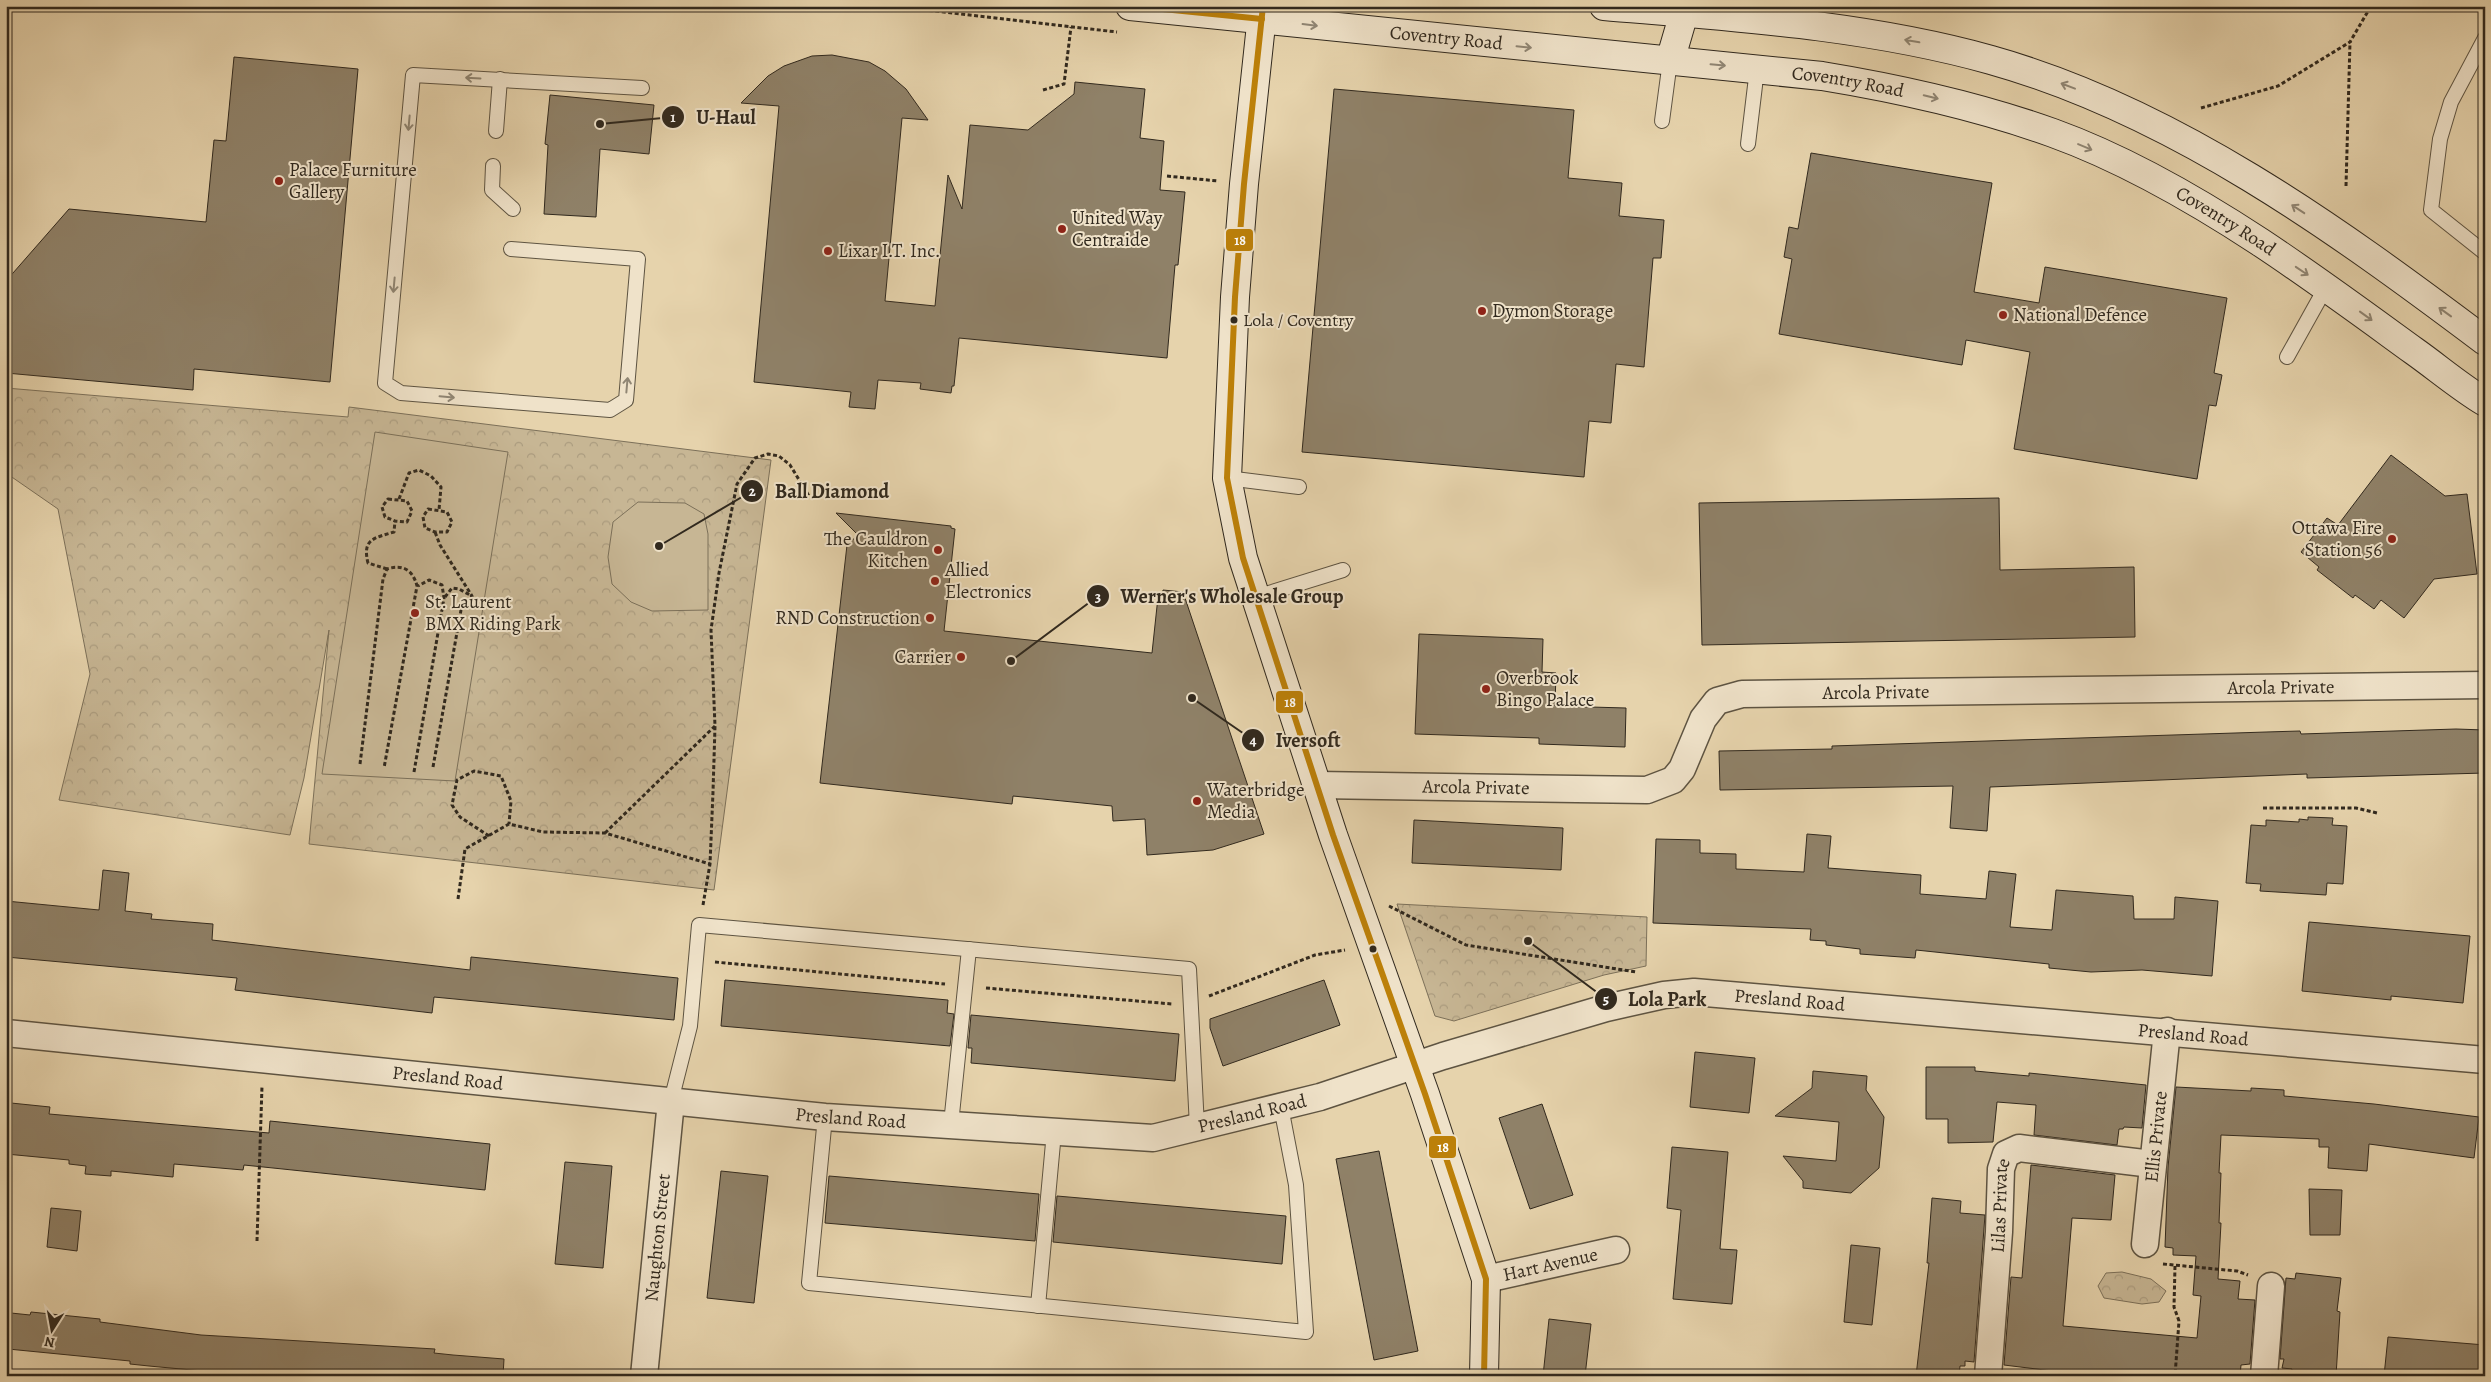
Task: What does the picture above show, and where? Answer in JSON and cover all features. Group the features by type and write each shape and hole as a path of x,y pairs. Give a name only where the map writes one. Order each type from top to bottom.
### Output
{"main road":[{"name":"Coventry Road","path":"1130,6 1262,13 1839,79 1923,95 2054,134 2104,155 2182,195 2259,242 2483,397"},
{"path":"1604,6 1756,13 1954,50 2043,76 2129,111 2249,177 2353,246 2485,341"},
{"path":"1670,61 1684,10"},
{"path":"1262,13 1245,175 1235,297 1227,478 1243,558 1317,785 1486,1278 1484,1376"}],"street":[{"name":"Arcola Private","path":"1317,785 1647,790 1673,780 1682,769 1703,719 1717,701 1742,694 2485,685"},
{"name":"Presland Road","path":"6,1033 825,1116 1153,1138 1320,1097 1414,1065 1606,1008 1664,994 1694,992 2167,1031 2485,1060"},
{"name":"Ellis Private","path":"2145,1244 2167,1031"},
{"name":"Naughton Street","path":"644,1376 671,1101"},
{"name":"Lilas Private","path":"1988,1376 1999,1232 2001,1169 2006,1154 2019,1148 2152,1164"},
{"name":"Hart Avenue","path":"1486,1278 1616,1250"},
{"path":"2264,1376 2271,1286"}],"lane":[{"path":"2485,38 2451,102 2440,139 2430,210 2485,253"},
{"path":"1662,121 1670,61"},
{"path":"1748,144 1757,69"},
{"path":"511,250 638,260 626,400 610,410 401,393 386,383 414,75 642,88"},
{"path":"496,132 500,79"},
{"path":"493,166 492,190 513,209"},
{"path":"2287,357 2326,287"},
{"path":"1227,478 1299,487"},
{"path":"1256,597 1343,570"},
{"path":"671,1101 690,1026 699,925 1189,968 1197,1127"},
{"path":"951,1124 969,949"},
{"path":"825,1116 809,1283 1306,1332 1296,1185 1281,1107"},
{"path":"1038,1306 1054,1132"}],"path":[{"path":"864,6 935,11 1120,32"},
{"path":"2201,108 2278,86 2350,42 2371,6"},
{"path":"1043,90 1064,84 1071,27"},
{"path":"2346,186 2350,42"},
{"path":"1167,176 1225,182"},
{"path":"699,925 710,864 715,726 711,630 719,573 737,484 755,458 768,454 779,456 790,466 809,496"},
{"path":"398,499 409,473 419,470 430,476 441,487 439,510"},
{"path":"388,499 398,499 407,502 412,511 407,522 395,521 385,517 382,507 388,499"},
{"path":"428,509 447,512 452,522 447,532 435,532 425,528 423,518 428,509"},
{"path":"384,768 417,586 415,577 408,569 396,566 387,569 368,564 365,552 368,542 376,537 394,532 395,521"},
{"path":"435,532 440,545 472,596"},
{"path":"360,764 383,579 387,569"},
{"path":"414,772 444,598 442,585 429,580 417,586"},
{"path":"444,598 452,588 459,588 472,596"},
{"path":"433,767 461,610 472,596"},
{"path":"605,833 715,726"},
{"path":"489,836 460,817 452,806 457,780 474,771 501,776 511,801 509,824"},
{"path":"2263,808 2356,808 2377,813"},
{"path":"458,899 466,849 509,824 543,832 605,833 710,864"},
{"path":"1388,906 1466,945 1641,973 1664,994"},
{"path":"696,961 1169,1005 1191,1001 1315,955 1346,950"},
{"path":"257,1241 262,1090 265,1060"},
{"path":"2145,1244 2163,1265 2237,1271 2259,1279 2271,1286"},
{"path":"2175,1266 2174,1307 2179,1321 2175,1376"}],"green space":[{"path":"6,388 348,417 349,407 771,460 714,890 309,844 329,630 304,778 290,835 59,800 90,674 58,509 6,473"},
{"name":"St. Laurent BMX Riding Park","path":"375,432 508,452 455,781 322,774"},
{"path":"638,502 685,503 704,514 708,534 708,610 652,611 631,602 612,584 608,557 613,522"},
{"path":"1397,904 1647,917 1646,966 1604,975 1454,1021 1435,1016"},
{"path":"2122,1272 2151,1279 2166,1291 2159,1302 2142,1304 2104,1298 2098,1286 2106,1273"}],"building":[{"path":"832,55 869,62 885,71 906,89 928,120 902,118 885,301 935,306 948,175 962,209 970,125 1028,130 1074,94 1075,82 1145,89 1140,138 1164,141 1160,190 1185,192 1178,265 1175,265 1167,358 959,338 954,386 952,386 951,393 920,389 921,383 878,380 875,409 849,407 851,392 754,382 779,106 741,103 768,76 784,66 812,56"},
{"name":"Palace Furniture Gallery","path":"234,57 358,69 330,382 194,369 193,390 6,373 6,281 69,209 206,222 214,140 226,141"},
{"name":"Dymon Storage","path":"1334,89 1574,110 1568,178 1622,183 1619,216 1664,220 1661,258 1653,258 1644,367 1616,364 1611,423 1589,421 1584,477 1302,452"},
{"path":"550,95 654,105 649,154 600,149 596,217 544,214 548,145 545,144"},
{"name":"National Defence","path":"1811,153 1992,183 1974,292 2039,303 2045,267 2227,298 2214,373 2222,375 2216,406 2209,405 2197,479 2014,449 2030,352 1966,340 1962,365 1779,334 1792,259 1784,257 1789,227 1798,229"},
{"name":"Ottawa Fire Station 56","path":"2391,455 2445,496 2467,494 2477,574 2434,579 2404,618 2381,600 2374,609 2355,595 2353,598 2317,570 2319,567 2301,552 2327,518 2338,525"},
{"path":"1999,498 2000,570 2134,567 2135,637 1702,645 1699,503"},
{"path":"836,513 951,526 951,528 955,529 944,631 1152,653 1158,597 1162,598 1163,590 1183,592 1264,834 1213,850 1147,855 1145,819 1113,821 1112,806 1013,796 1012,804 820,783 847,545 858,535"},
{"name":"Overbrook Bingo Palace","path":"1419,634 1543,639 1542,672 1556,673 1555,706 1626,708 1625,747 1539,744 1539,738 1415,734"},
{"path":"2456,729 2485,730 2485,773 2307,778 2307,774 1990,787 1987,831 1950,828 1953,786 1720,790 1719,751 1832,749 1832,746 2266,732 2300,731 2301,734"},
{"path":"2308,817 2333,818 2332,825 2347,826 2343,884 2327,883 2326,895 2260,891 2261,884 2246,883 2251,825 2266,826 2266,820 2299,822 2299,819 2308,820"},
{"path":"1414,820 1563,828 1561,870 1412,863"},
{"path":"1807,834 1831,836 1828,868 1921,875 1920,894 1986,899 1989,871 2016,874 2010,927 2052,930 2056,890 2133,896 2134,919 2174,919 2175,897 2218,901 2212,976 2142,970 2091,972 2049,968 2049,964 1916,950 1915,958 1860,954 1860,949 1826,945 1826,941 1810,940 1811,929 1653,923 1656,839 1700,840 1700,853 1736,854 1736,869 1804,872"},
{"path":"103,870 129,873 125,911 152,914 151,919 213,924 212,940 470,970 471,957 678,978 674,1020 434,997 432,1013 235,990 237,978 6,957 6,901 99,910"},
{"path":"2309,922 2470,936 2463,1003 2391,996 2391,1000 2302,991"},
{"path":"725,980 948,1000 947,1013 954,1014 950,1046 721,1026"},
{"path":"1324,980 1340,1025 1223,1066 1210,1028 1210,1019"},
{"path":"971,1015 1179,1034 1175,1081 971,1063 972,1048 968,1048"},
{"path":"1695,1052 1755,1058 1749,1113 1690,1107"},
{"path":"1926,1067 1975,1067 1975,1071 2029,1076 2029,1073 2146,1085 2142,1128 2124,1127 2119,1129 2117,1145 2034,1135 2036,1105 1997,1102 1993,1142 1948,1143 1948,1119 1926,1119"},
{"path":"1813,1071 1867,1076 1866,1090 1884,1117 1879,1168 1851,1193 1803,1188 1803,1181 1783,1156 1836,1161 1839,1122 1775,1116 1812,1088"},
{"path":"2176,1087 2251,1091 2251,1088 2284,1090 2284,1096 2374,1104 2479,1117 2474,1158 2369,1144 2367,1171 2328,1168 2329,1147 2319,1147 2319,1139 2221,1135 2219,1223 2221,1223 2218,1279 2240,1281 2238,1299 2255,1300 2250,1364 2241,1365 2240,1376 2125,1376 2085,1373 2085,1375 2004,1365 2011,1277 2022,1278 2031,1165 2115,1175 2111,1220 2072,1218 2063,1326 2197,1338 2201,1296 2193,1295 2196,1256 2173,1255 2173,1248 2165,1247 2168,1167"},
{"path":"11,1103 50,1107 49,1114 269,1133 270,1121 490,1144 485,1190 244,1165 243,1170 174,1164 173,1177 111,1171 111,1176 85,1174 86,1166 69,1164 69,1160 6,1154"},
{"path":"1542,1104 1573,1195 1530,1209 1499,1118"},
{"path":"1672,1147 1728,1152 1720,1249 1737,1250 1732,1304 1673,1299 1681,1210 1667,1208"},
{"path":"1379,1151 1418,1351 1374,1360 1336,1159"},
{"path":"565,1162 612,1166 603,1268 555,1264"},
{"path":"721,1171 768,1176 754,1303 707,1298"},
{"path":"829,1176 1039,1194 1035,1241 825,1223"},
{"path":"2309,1189 2342,1190 2340,1235 2310,1235"},
{"path":"1057,1196 1286,1216 1282,1264 1053,1242"},
{"path":"1932,1198 1961,1201 1960,1213 1985,1215 1974,1362 1965,1361 1965,1366 1960,1366 1959,1376 1916,1376 1929,1263 1927,1263"},
{"path":"51,1208 81,1211 77,1251 47,1247"},
{"path":"1851,1245 1880,1248 1872,1325 1844,1322"},
{"path":"2296,1273 2341,1278 2337,1311 2340,1312 2336,1376 2291,1376 2292,1369 2282,1368 2284,1359 2280,1359 2286,1278 2295,1279"},
{"path":"31,1312 100,1319 100,1322 201,1335 435,1349 434,1353 504,1359 503,1376 256,1376 130,1364 130,1361 8,1349 11,1313 30,1315"},
{"path":"1549,1319 1591,1324 1585,1376 1543,1376"},
{"path":"2388,1337 2485,1345 2485,1376 2384,1376"}],"transit line":[{"name":"18","path":"1133,6 1262,19"},
{"name":"18","path":"1263,6 1244,184 1235,297 1227,478 1243,558 1333,835 1425,1094 1486,1279 1484,1376"}],"place":[{"name":"U-Haul","path":"600,124"},
{"name":"Palace Furniture Gallery","path":"279,181"},
{"name":"United Way Centraide","path":"1062,229"},
{"name":"Lixar I.T. Inc.","path":"828,251"},
{"name":"Dymon Storage","path":"1482,311"},
{"name":"National Defence","path":"2003,315"},
{"name":"Lola / Coventry","path":"1234,320"},
{"name":"Ottawa Fire Station 56","path":"2392,539"},
{"name":"Ball Diamond","path":"659,546"},
{"name":"The Cauldron Kitchen","path":"938,550"},
{"name":"Allied Electronics","path":"935,581"},
{"name":"St. Laurent BMX Riding Park","path":"415,613"},
{"name":"RND Construction","path":"930,618"},
{"name":"Carrier","path":"961,657"},
{"name":"Werner's Wholesale Group","path":"1011,661"},
{"name":"Overbrook Bingo Palace","path":"1486,689"},
{"name":"Iversoft","path":"1192,698"},
{"name":"Waterbridge Media","path":"1197,801"},
{"name":"Lola Park","path":"1528,941"}]}
